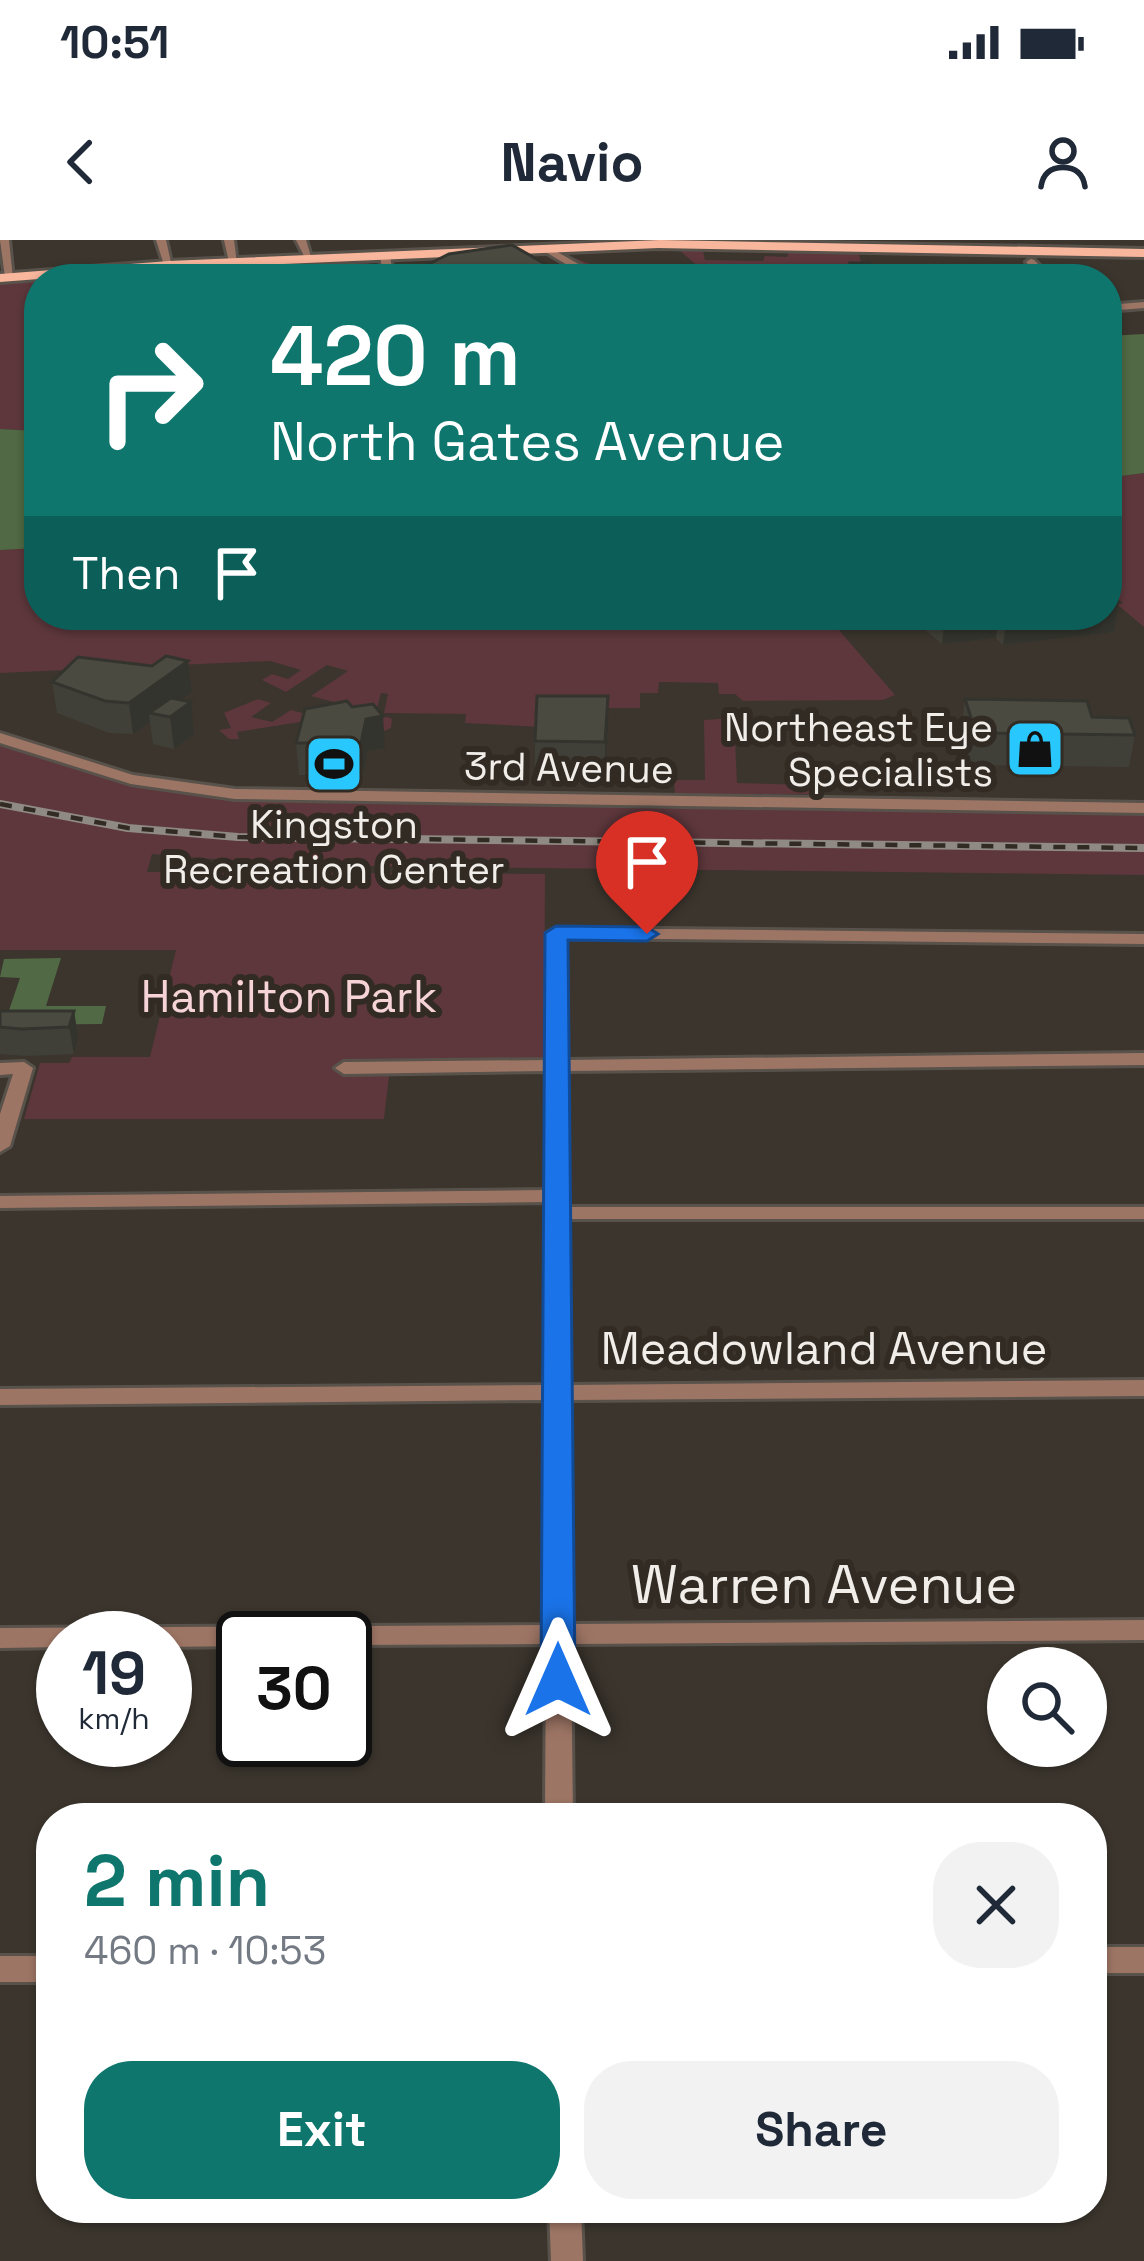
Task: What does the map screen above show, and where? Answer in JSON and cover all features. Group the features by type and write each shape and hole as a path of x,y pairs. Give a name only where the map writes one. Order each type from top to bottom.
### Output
{"main road":[{"path":"191,264 692,244 975,245 1143,253"}],"street":[{"path":"4,240 5,278"},
{"path":"229,240 234,262"},
{"path":"301,240 309,258"},
{"path":"547,249 572,264"},
{"path":"385,256 386,264"},
{"name":"3rd Avenue","path":"0,738 131,779 235,794 1144,808"},
{"path":"559,1803 556,933 1144,939"},
{"path":"344,1068 1144,1059"},
{"path":"0,1069 24,1068 0,1146"},
{"path":"0,1202 557,1204 1144,1214"},
{"name":"Meadowland Avenue","path":"0,1397 1144,1388"},
{"name":"Warren Avenue","path":"0,1638 1144,1630"},
{"path":"1107,1960 1144,1960"},
{"path":"0,1969 36,1969"},
{"path":"565,2223 566,2261"}],"green space":[{"path":"643,247 702,247 705,260 763,261 765,256 787,257 790,249 859,253 861,264 695,264 680,251"},
{"path":"368,258 369,264 219,264"},
{"path":"24,279 24,430 0,429 0,281"},
{"path":"1144,473 1144,627 1122,609 1122,476"},
{"path":"24,549 24,630 839,630 895,695 883,700 743,701 735,694 719,694 718,683 659,682 658,693 640,693 640,708 575,708 542,727 465,723 466,714 384,713 388,694 381,693 376,712 392,719 391,728 380,733 305,730 300,722 237,732 239,739 229,739 219,730 231,728 224,713 258,699 271,703 251,717 272,722 291,710 331,721 350,706 311,696 348,671 327,665 286,692 262,680 272,674 288,679 301,670 270,661 0,673 0,550"},
{"path":"734,718 737,783 813,785 815,794 675,794 674,780 705,780 704,720"},
{"name":"Hamilton Park","path":"0,743 138,786 246,800 1144,812 1144,875 281,865 152,854 147,872 545,874 544,1060 391,1060 384,1119 24,1119 40,1063 69,1063 72,1057 150,1057 176,950 0,950"}],"shaded area":[{"path":"1144,334 1144,473 1122,476 1122,335"},
{"path":"0,429 24,430 24,549 0,550"},
{"path":"61,958 46,1006 106,1006 102,1024 4,1025 20,978 0,977 4,959"}],"building":[{"path":"512,245 545,264 429,264 449,254"},
{"path":"166,656 188,661 129,703 105,701 52,682 78,657 152,666"},
{"path":"537,696 608,696 605,742 535,741"},
{"path":"171,698 191,702 170,717 149,713"},
{"path":"965,699 1087,701 1092,717 1129,718 1135,735 976,733"},
{"path":"347,701 352,707 373,704 383,716 366,719 361,743 296,743 305,709"},
{"path":"0,1011 74,1011 69,1027 21,1029 0,1027"}],"railway":[{"path":"0,804 128,828 238,837 1144,848"}],"place":[{"name":"Northeast Eye Specialists","path":"1035,749"},
{"name":"Kingston Recreation Center","path":"334,764"}],"route":[{"path":"558,1680 556,933 647,934"}]}
